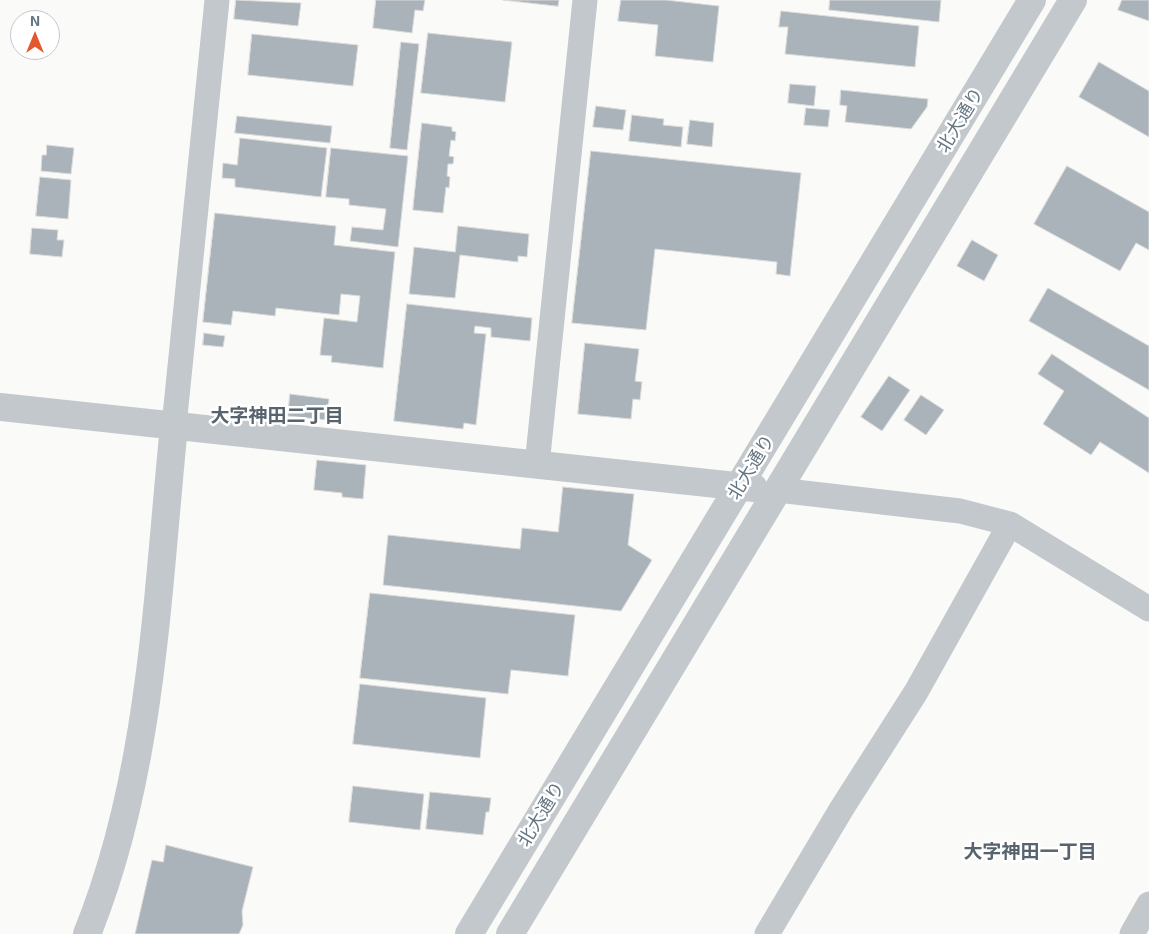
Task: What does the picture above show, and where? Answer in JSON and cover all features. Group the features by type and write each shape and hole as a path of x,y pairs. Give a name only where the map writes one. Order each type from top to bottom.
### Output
{"street":[{"path":"87,934 116,844 137,756 146,696 217,0"},
{"path":"537,465 585,0"},
{"name":"北大通り","path":"469,934 1032,0"},
{"path":"510,934 1073,0"},
{"path":"0,407 960,511 1010,524 1149,609"},
{"path":"767,934 842,808 916,692 1010,524"}],"building":[{"path":"236,0 301,3 298,26 234,19"},
{"path":"376,0 425,0 423,11 415,10 412,33 373,28"},
{"path":"503,0 559,0 558,6"},
{"path":"621,0 666,0 719,6 713,62 655,56 658,25 618,21"},
{"path":"830,0 941,0 939,22 829,10"},
{"path":"1122,0 1149,0 1149,21 1118,10"},
{"path":"781,11 919,26 915,67 785,54 788,27 779,27"},
{"path":"428,33 512,42 505,102 421,93"},
{"path":"252,34 358,45 353,86 248,75"},
{"path":"401,42 419,44 407,150 390,148"},
{"path":"1099,62 1149,91 1149,137 1079,97"},
{"path":"790,84 816,86 814,106 788,103"},
{"path":"841,90 928,99 927,107 911,129 845,122 847,106 840,105"},
{"path":"596,106 626,110 623,130 593,127"},
{"path":"806,108 830,110 828,127 804,125"},
{"path":"632,115 664,119 663,125 683,127 681,147 629,141"},
{"path":"237,116 332,126 330,143 235,133"},
{"path":"690,120 714,123 712,147 687,144"},
{"path":"422,123 452,127 452,131 456,132 455,141 451,140 449,156 454,157 453,164 448,164 449,188 446,187 443,213 413,210"},
{"path":"240,138 327,148 321,197 235,187 235,179 222,178 223,163 237,165"},
{"path":"47,145 74,148 71,174 41,171 42,155 46,155"},
{"path":"331,148 408,156 398,247 350,241 352,227 383,230 386,209 349,205 349,199 326,197"},
{"path":"591,151 801,173 790,276 776,274 777,262 655,249 646,330 572,323"},
{"path":"1067,166 1149,212 1149,250 1136,243 1120,271 1034,224"},
{"path":"40,177 71,180 68,219 36,216"},
{"path":"215,213 336,226 334,245 395,252 383,368 331,362 332,356 320,355 324,318 357,322 360,296 341,294 339,315 276,308 275,316 233,311 231,325 203,322"},
{"path":"458,226 529,234 527,257 518,256 518,262 460,255 455,298 409,294 414,247 455,252"},
{"path":"32,228 58,230 57,240 64,240 62,257 30,254"},
{"path":"972,240 998,255 984,281 957,266"},
{"path":"1048,288 1149,346 1149,390 1029,321"},
{"path":"407,304 532,318 530,341 491,337 491,328 475,326 474,333 486,334 476,425 464,423 463,429 394,421"},
{"path":"204,333 225,336 223,347 203,345"},
{"path":"585,343 639,349 635,381 642,382 640,400 633,399 631,419 578,414"},
{"path":"1052,354 1149,418 1149,473 1100,442 1091,455 1043,424 1064,391 1038,374"},
{"path":"889,376 910,390 882,431 861,417"},
{"path":"290,394 329,399 327,420 288,416"},
{"path":"921,395 944,410 926,435 904,420"},
{"path":"317,460 366,465 363,499 342,497 342,493 314,490"},
{"path":"563,487 634,494 628,545 652,560 621,611 383,585 388,535 520,549 522,528 558,532"},
{"path":"370,593 575,615 568,676 511,670 508,694 360,678"},
{"path":"360,684 486,698 480,758 353,744"},
{"path":"353,786 424,794 420,830 349,822"},
{"path":"430,792 491,798 489,812 486,812 483,835 426,829"},
{"path":"166,845 253,867 242,911 243,925 239,934 135,934 152,860 163,862"}],"district":[{"name":"大字神田二丁目","path":"277,416"},
{"name":"大字神田一丁目","path":"1030,852"}]}
